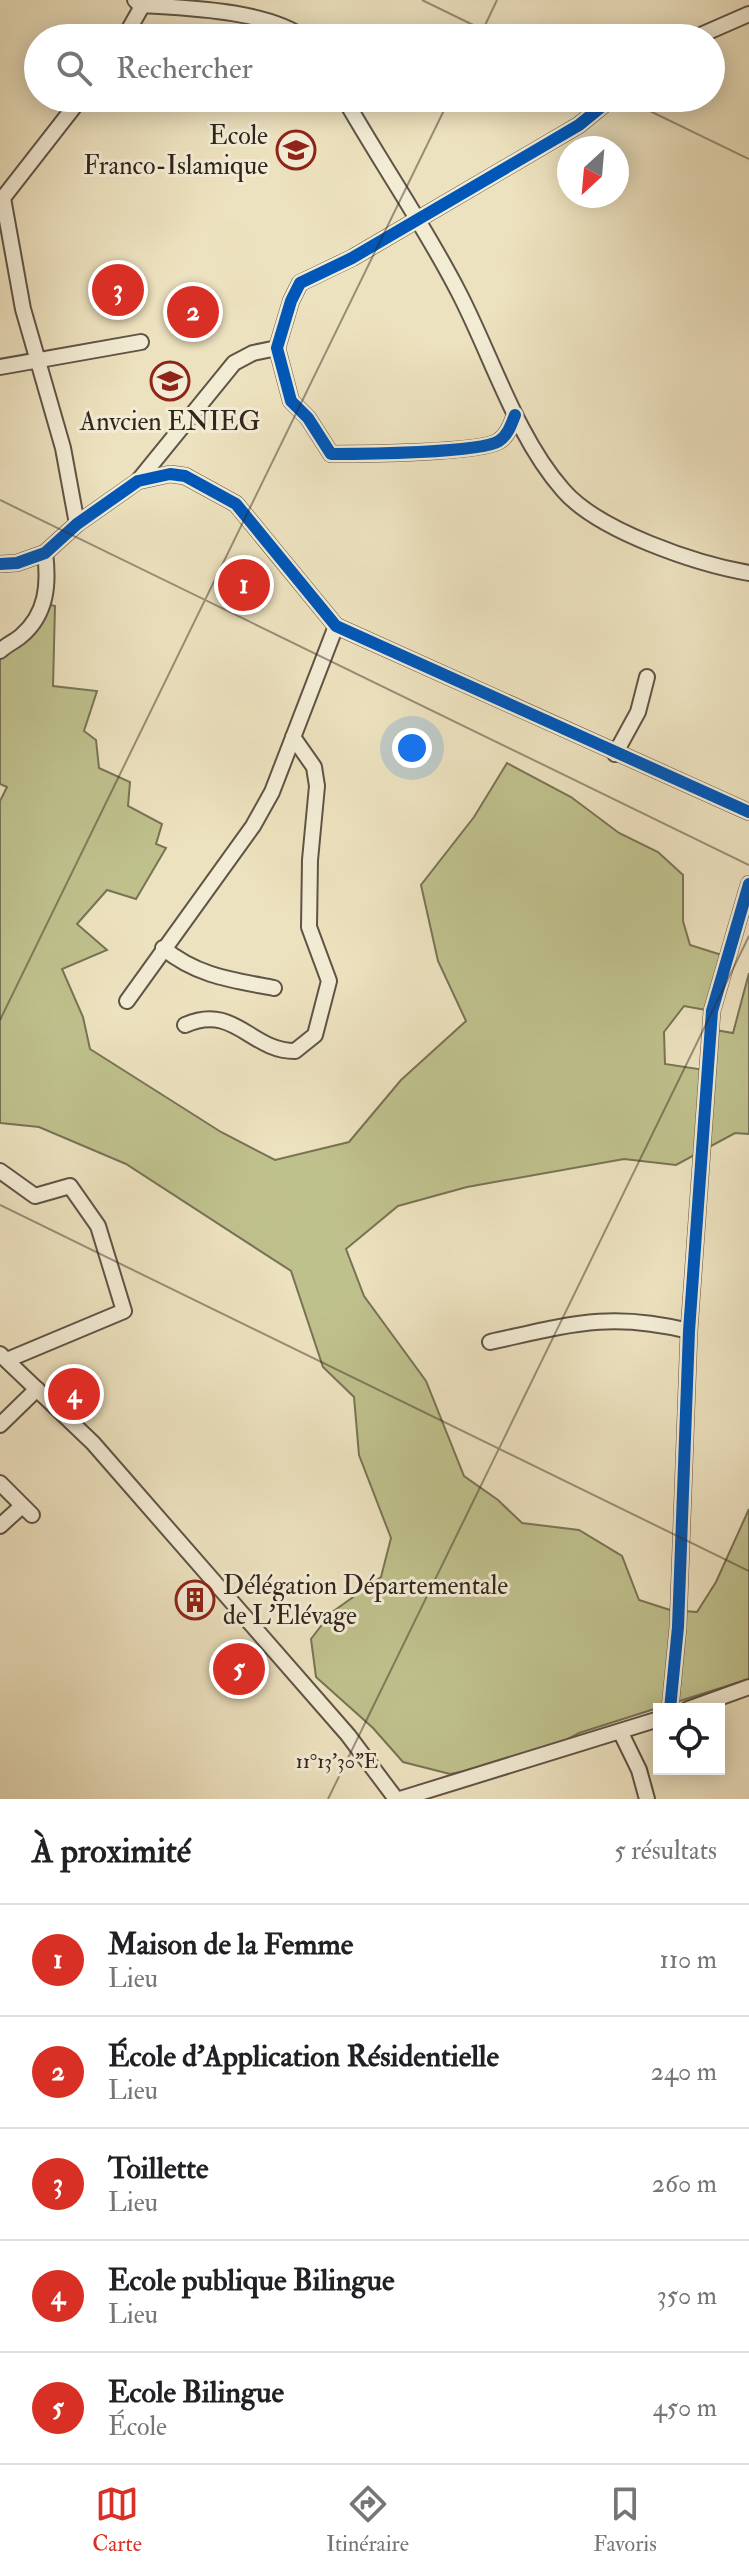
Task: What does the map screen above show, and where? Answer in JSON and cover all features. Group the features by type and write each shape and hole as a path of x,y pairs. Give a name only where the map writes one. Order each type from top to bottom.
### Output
{"street":[{"path":"130,24 140,2 243,16 273,24"},
{"path":"725,24 749,14"},
{"path":"70,112 2,199 23,309 63,448 77,524"},
{"path":"352,112 458,291 515,415 563,491 635,537 673,552 749,573"},
{"path":"515,415 508,432 492,445 418,452 331,454 308,418 291,401 277,348 291,301 300,283 352,258 579,125 595,112"},
{"path":"0,367 141,342"},
{"path":"0,564 17,563 45,553 77,524 138,481 234,363 253,353 277,348"},
{"path":"138,481 170,474 185,476 236,504 336,626 749,812"},
{"path":"0,651 30,627 40,611 48,577 45,553"},
{"path":"127,1001 253,826 272,792 336,626"},
{"path":"615,754 638,712 647,677"},
{"path":"185,1025 199,1019 217,1018 268,1045 295,1051 315,1035 320,1025 329,981 309,927 310,860 317,786 314,767 293,737"},
{"path":"671,1703 678,1627 689,1331 712,1011 749,884"},
{"path":"163,948 185,966 208,976 274,988"},
{"path":"0,1171 35,1196 70,1186 98,1226 124,1311 3,1357 93,1443 348,1735 398,1799 653,1721"},
{"path":"490,1342 595,1319 640,1322 689,1331"},
{"path":"0,1425 37,1389"},
{"path":"0,1483 27,1511 0,1526"},
{"path":"705,1703 749,1687"},
{"path":"621,1733 639,1770 647,1799"}],"green space":[{"path":"47,604 55,606 53,686 97,691 84,731 96,740 99,768 130,782 128,806 162,824 156,844 166,848 136,899 107,890 77,924 107,950 62,969 83,1017 90,1049 221,1132 275,1160 349,1142 401,1080 466,1021 438,961 421,885 474,817 507,763 571,797 619,833 658,852 683,875 683,921 690,945 728,957 712,1011 684,1006 664,1032 665,1064 704,1070 715,1030 733,1033 749,973 749,1134 735,1133 676,1165 624,1159 467,1187 398,1206 346,1249 364,1296 426,1381 464,1476 498,1500 522,1523 579,1530 622,1556 639,1600 670,1610 697,1612 716,1582 749,1509 749,1679 673,1703 653,1703 653,1709 579,1733 533,1758 450,1774 403,1762 373,1728 316,1677 311,1639 331,1613 381,1577 391,1538 359,1455 354,1397 323,1367 291,1271 126,1164 39,1127 0,1123 0,801 7,787 0,784 0,658"}],"cycle path":[{"path":"515,415 505,436 488,445 419,452 331,454 308,418 291,401 277,348 291,301 300,283 352,258 579,125 595,112"},
{"path":"0,564 17,563 45,553 77,524 138,481 170,474 185,476 236,504 336,626 749,812"},
{"path":"671,1703 678,1627 689,1331 712,1011 749,884"}],"place":[{"name":"Ecole Franco-Islamique","path":"296,150"},
{"name":"Toillette","path":"118,290"},
{"name":"École d'Application Résidentielle","path":"193,312"},
{"name":"Anvcien ENIEG","path":"170,381"},
{"name":"Maison de la Femme","path":"244,585"},
{"name":"Ecole publique Bilingue","path":"74,1394"},
{"name":"Délégation Départementale de L'Elévage","path":"195,1600"},
{"name":"Ecole Bilingue","path":"239,1669"}]}
